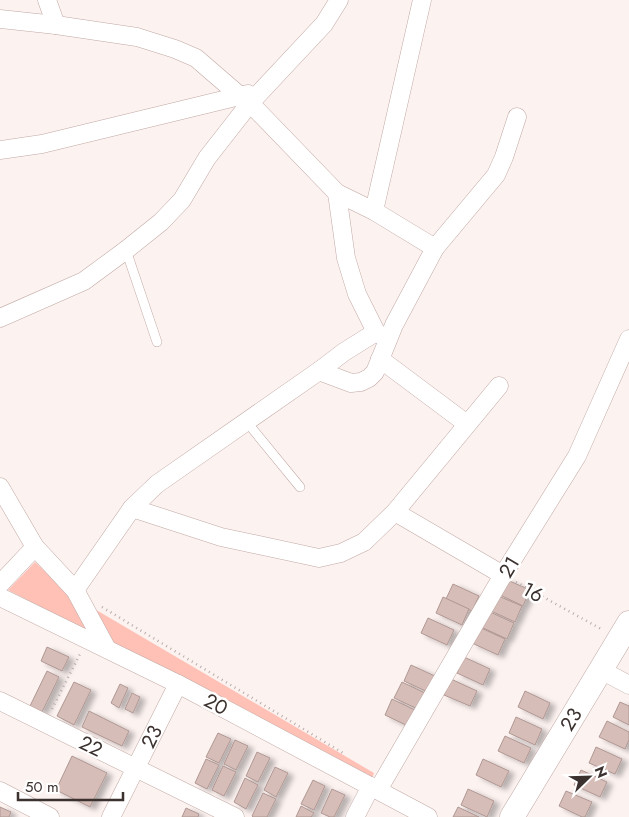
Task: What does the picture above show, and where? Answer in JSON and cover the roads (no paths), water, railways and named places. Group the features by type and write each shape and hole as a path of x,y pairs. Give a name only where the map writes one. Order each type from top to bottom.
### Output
{"street":[{"path":"47,0 56,24"},
{"path":"0,318 84,281 161,222 182,200 207,158 250,97 324,24 339,0"},
{"path":"374,211 422,0"},
{"path":"0,19 56,24 137,37 176,49 196,58 250,97 337,193 374,211 435,248"},
{"path":"0,150 42,144 250,97"},
{"path":"75,590 132,508 157,484 344,352 382,337 394,326 435,248 496,175 517,118"},
{"path":"319,371 350,382 361,382 375,372 380,359 382,337 357,294 346,258 337,193"},
{"name":"21","path":"355,817 375,788 577,456 629,339"},
{"path":"380,359 467,424"},
{"path":"132,508 221,536 319,558 341,553 364,542 395,512 499,386"},
{"path":"0,487 35,547 75,590 107,649"},
{"name":"16","path":"395,512 503,575"},
{"path":"0,584 35,547"},
{"name":"20","path":"0,597 178,684 428,817"},
{"name":"23","path":"512,817 624,631"},
{"path":"601,670 629,686"},
{"name":"23","path":"111,817 178,684"},
{"name":"22","path":"0,701 235,817"},
{"path":"0,791 50,817"}],"lane":[{"path":"126,250 157,342"},
{"path":"246,422 300,487"}]}
